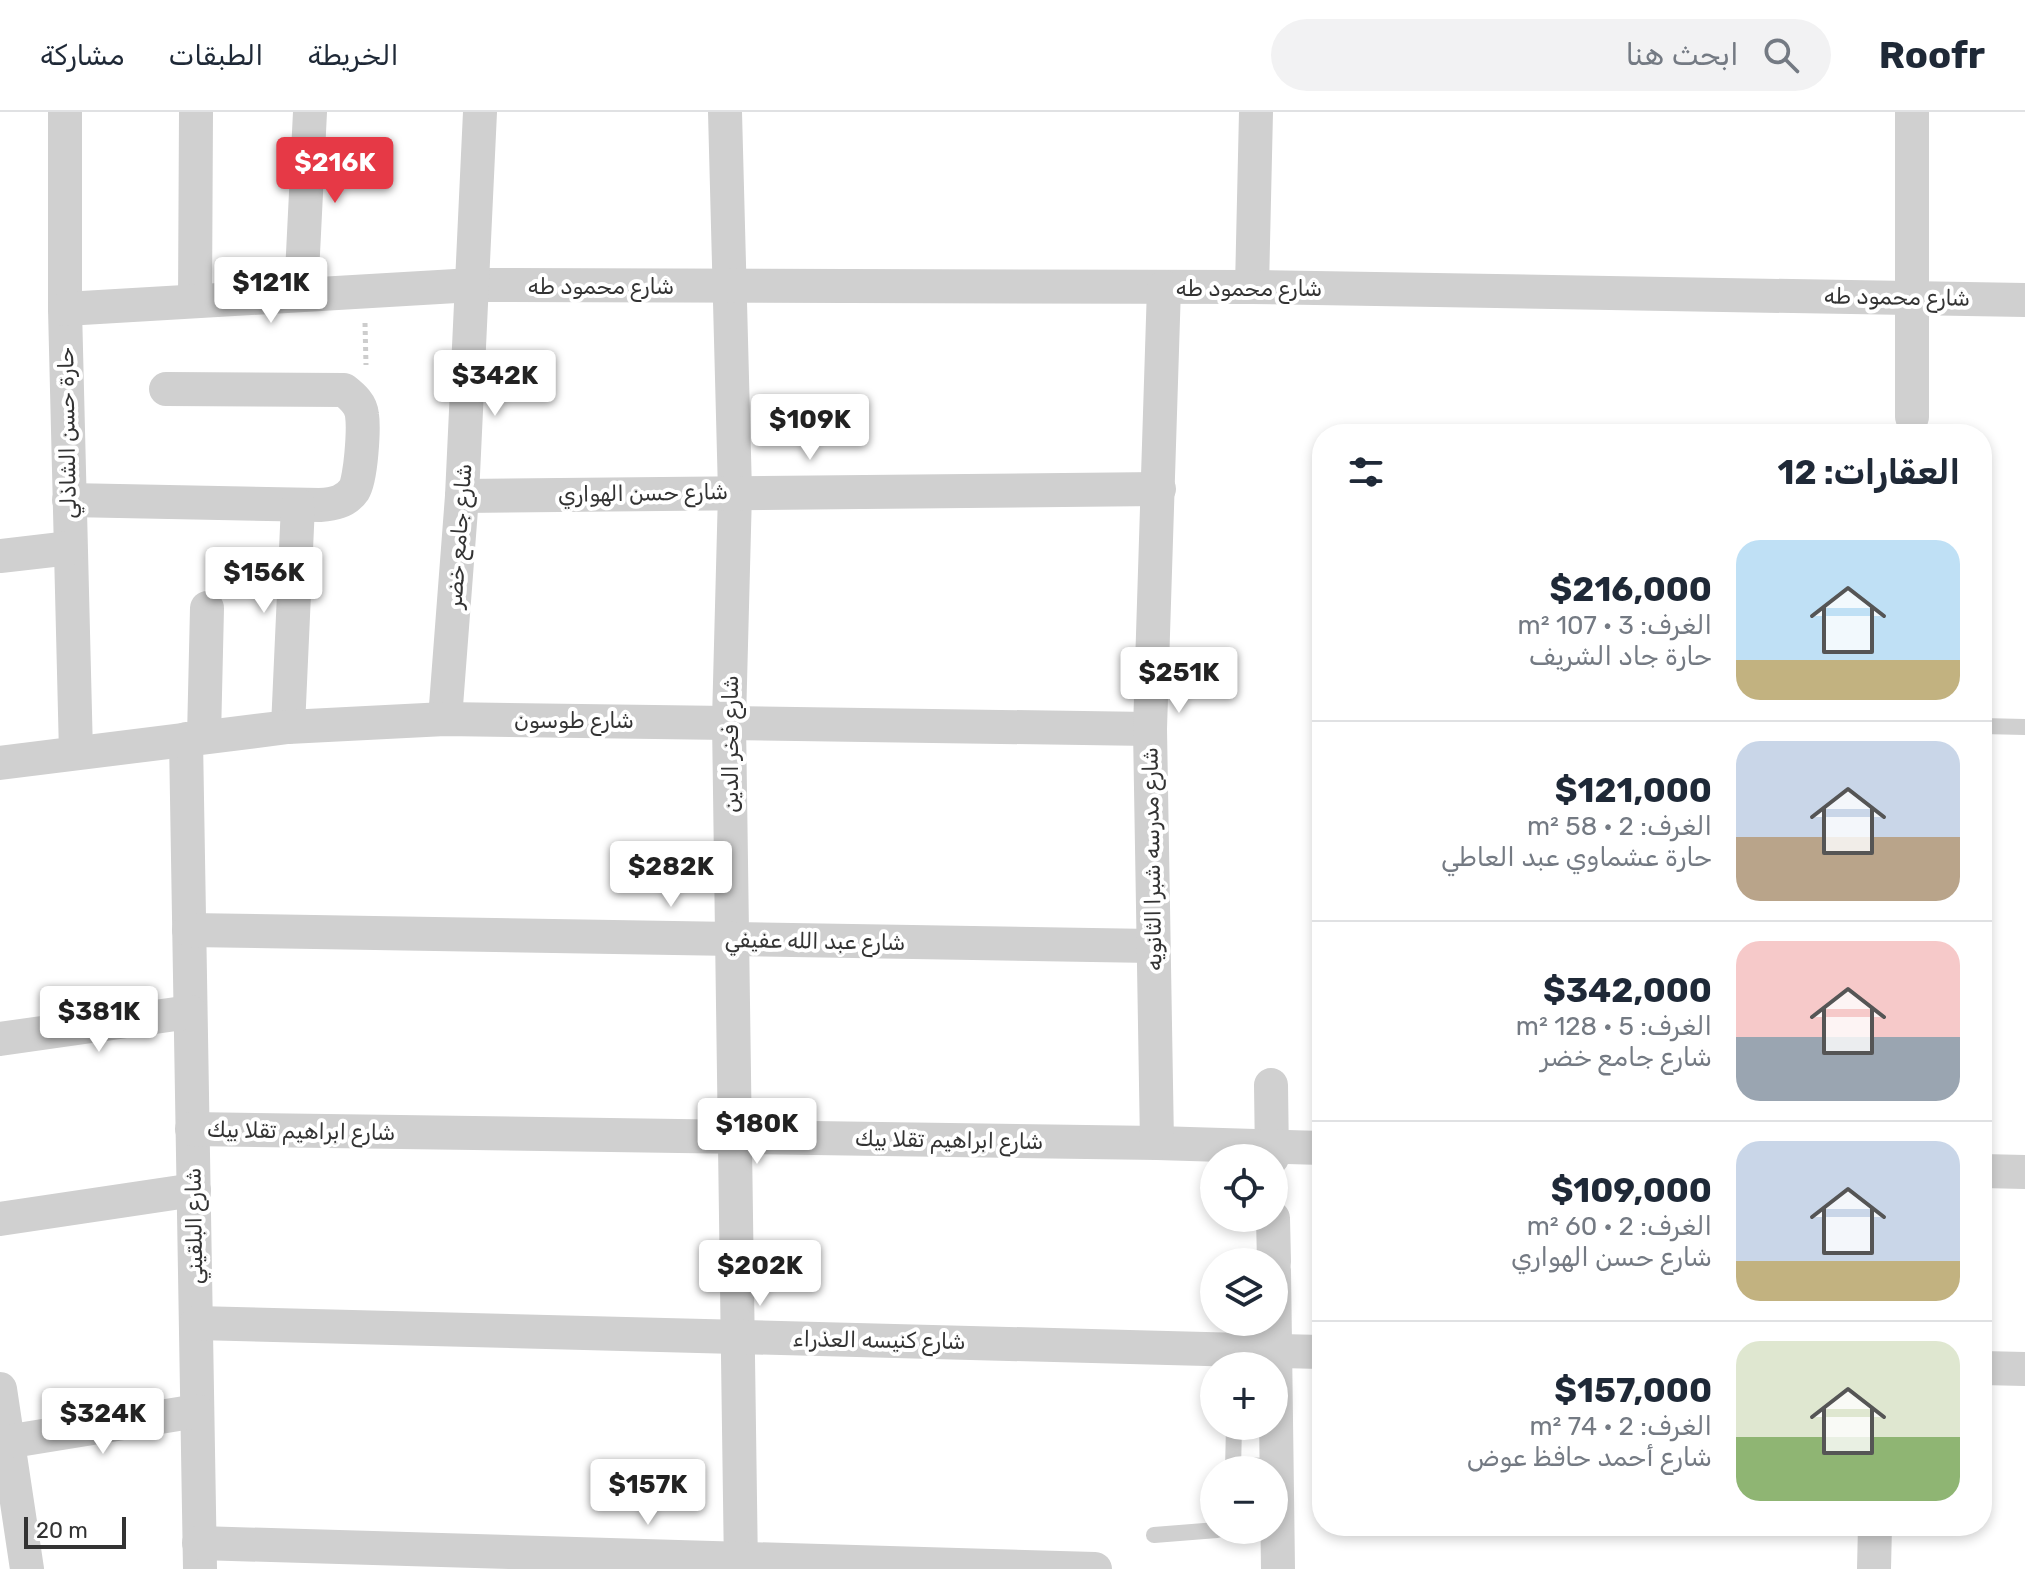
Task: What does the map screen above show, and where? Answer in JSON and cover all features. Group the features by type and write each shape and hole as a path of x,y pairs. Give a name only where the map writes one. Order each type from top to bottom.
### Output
{"street":[{"name":"حارة حسن الشاذلي","path":"65,112 65,309 76,753"},
{"path":"195,301 196,112"},
{"path":"301,294 310,112"},
{"name":"شارع جامع خضر","path":"445,719 462,496 480,112"},
{"name":"شارع فخر الدين","path":"725,112 727,286 735,492 729,721 741,1564"},
{"path":"1252,287 1256,112"},
{"path":"1912,112 1912,417"},
{"name":"شارع محمود طه","path":"65,309 473,285 1252,287 2025,300"},
{"name":"شارع مدرسه شبرا الثانويه","path":"1157,1143 1150,729 1164,287"},
{"path":"69,500 298,505 339,503 353,491 359,473 362,413 356,399 344,390 166,389"},
{"name":"شارع حسن الهواري","path":"462,496 1159,489"},
{"path":"288,727 298,505"},
{"path":"0,556 70,548"},
{"name":"شارع البلقيني","path":"199,1556 189,930 195,738 207,608"},
{"name":"شارع طوسون","path":"0,763 288,727 445,719 1150,729"},
{"name":"شارع عبد الله عفيفي","path":"189,930 1153,946"},
{"path":"0,1039 190,1012"},
{"path":"1271,1085 1272,1144"},
{"name":"شارع ابراهيم تقلا بيك","path":"192,1129 1157,1143 1200,1146"},
{"name":"شارع ابراهيم تقلا بيك","path":"1288,1151 1312,1149"},
{"path":"1992,1171 2025,1172"},
{"path":"0,1219 194,1190"},
{"name":"شارع كنيسه العذراء","path":"196,1323 1312,1352"},
{"path":"1275,1336 1277,1456"},
{"path":"1992,1368 2025,1369"},
{"path":"0,1389 4,1443 27,1569"},
{"path":"4,1443 197,1411"},
{"path":"1874,1569 1875,1536"},
{"path":"1278,1544 1278,1569"},
{"path":"199,1556 1095,1569"}],"lane":[{"path":"1992,726 2025,727"},
{"path":"1154,1535 1200,1531"}],"path":[{"path":"356,399 366,374 364,290"}]}
